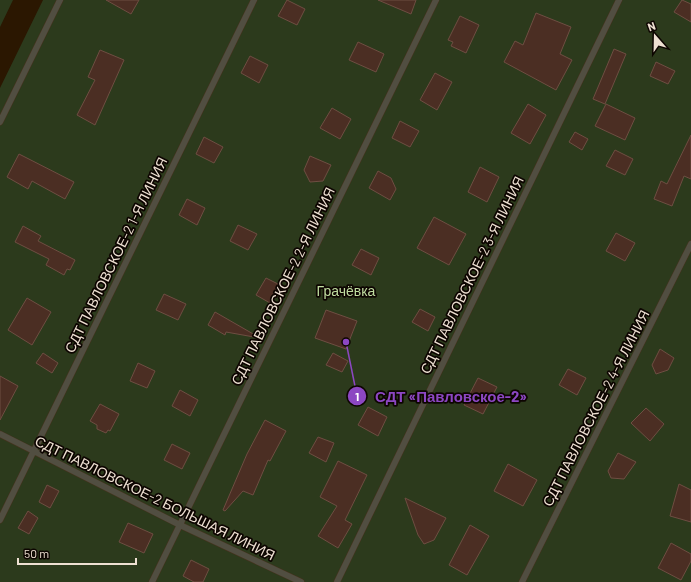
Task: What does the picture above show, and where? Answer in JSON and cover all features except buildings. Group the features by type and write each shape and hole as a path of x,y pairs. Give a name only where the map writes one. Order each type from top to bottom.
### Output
{"lane":[{"path":"0,122 60,0"},
{"name":"СДТ ПАВЛОВСКОЕ-2 1-Я ЛИНИЯ","path":"0,520 254,0"},
{"name":"СДТ ПАВЛОВСКОЕ-2 2-Я ЛИНИЯ","path":"152,582 436,0"},
{"name":"СДТ ПАВЛОВСКОЕ-2 3-Я ЛИНИЯ","path":"337,582 619,0"},
{"name":"СДТ ПАВЛОВСКОЕ-2 4-Я ЛИНИЯ","path":"522,582 691,244"},
{"name":"СДТ ПАВЛОВСКОЕ-2 БОЛЬШАЯ ЛИНИЯ","path":"0,434 180,525 300,582"}],"green space":[{"path":"0,0 13,0 0,27"},
{"name":"Грачёвка","path":"43,0 691,0 691,582 0,582 0,88"}],"place":[{"name":"СДТ «Павловское-2»","path":"346,342"}]}
